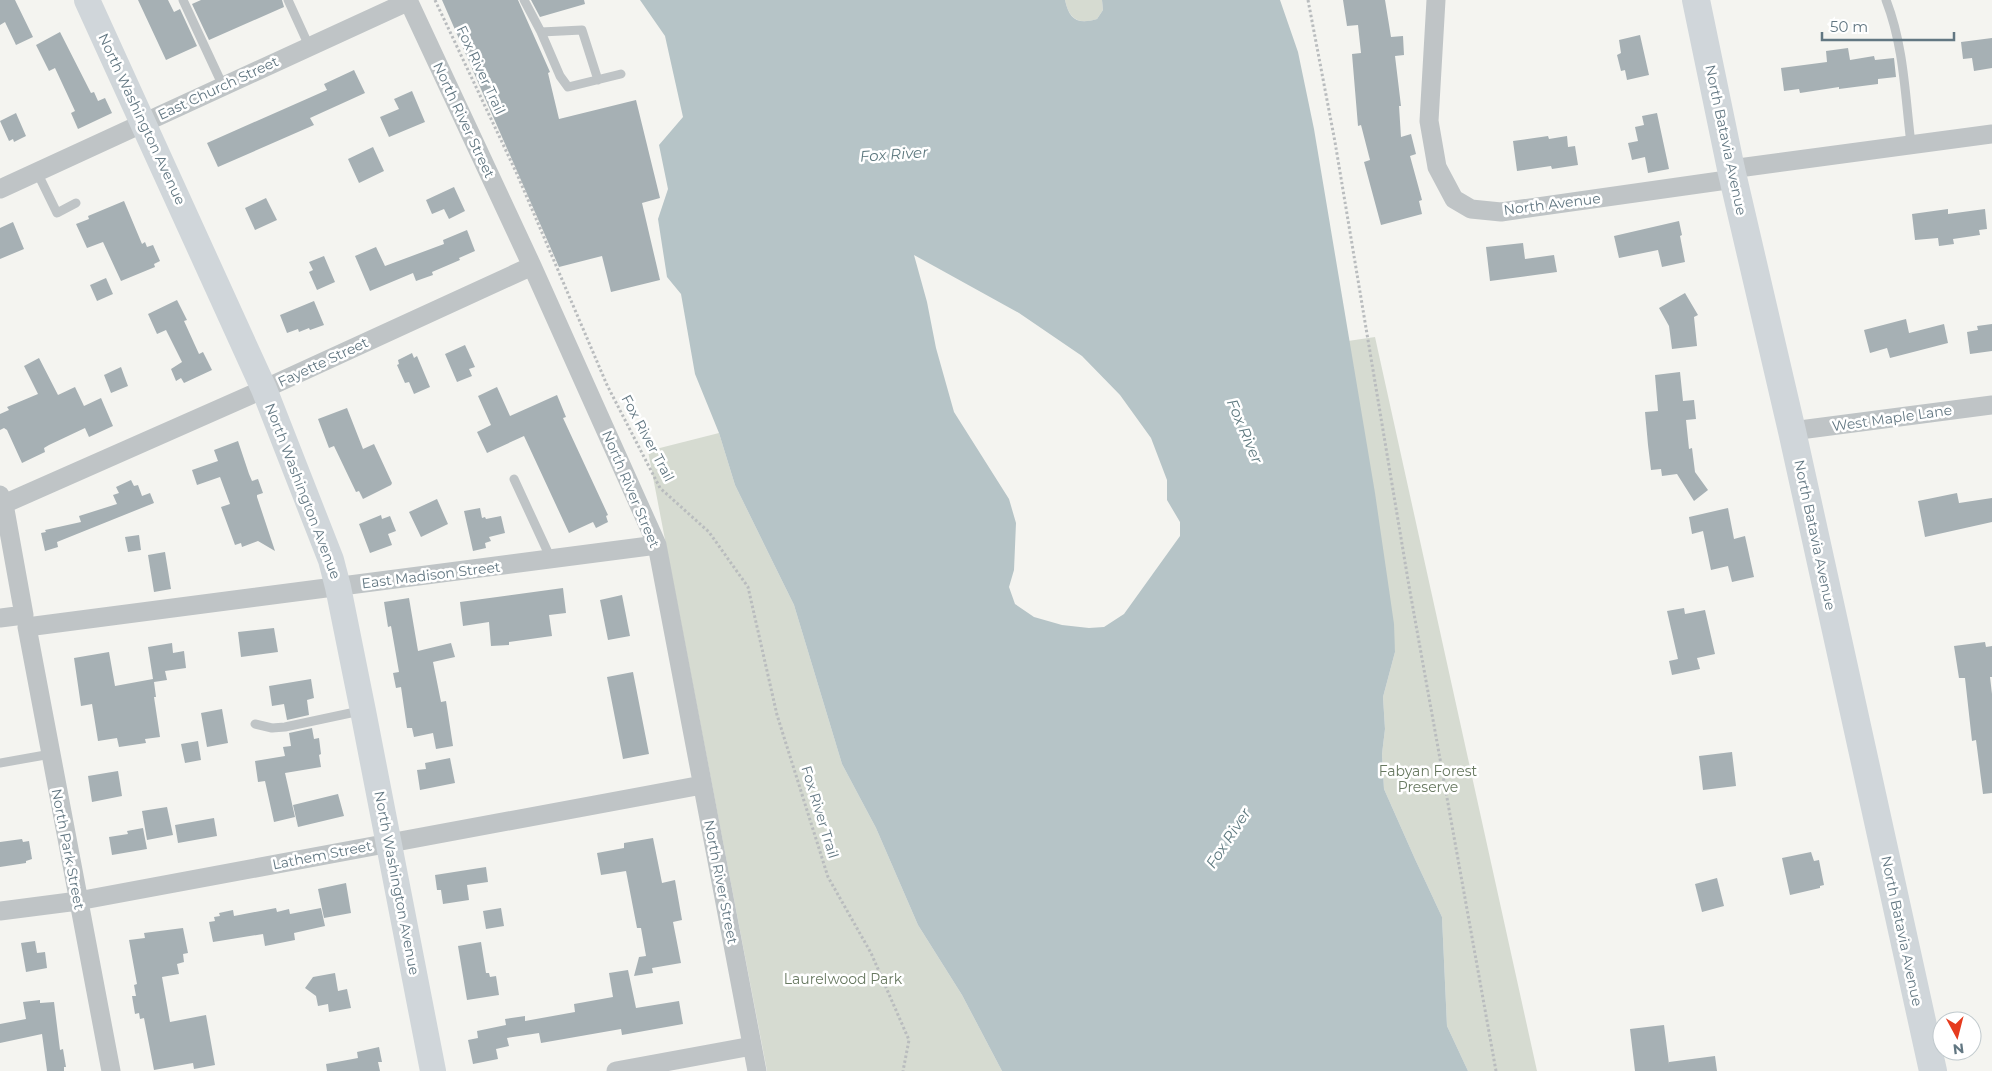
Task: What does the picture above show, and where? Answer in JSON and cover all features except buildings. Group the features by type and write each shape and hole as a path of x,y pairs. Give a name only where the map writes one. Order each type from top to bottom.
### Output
{"main road":[{"name":"North Washington Avenue","path":"87,0 264,389 331,560 363,711 433,1071"},
{"name":"North Batavia Avenue","path":"1696,0 1933,1071"}],"street":[{"name":"East Church Street","path":"0,189 408,0"},
{"name":"North River Street","path":"408,0 532,266 657,545 757,1071"},
{"name":"North Avenue","path":"1436,0 1430,122 1437,167 1454,199 1471,210 1501,212 1911,144 1992,134"},
{"name":"Fayette Street","path":"2,500 264,389 532,266"},
{"name":"West Maple Lane","path":"1792,431 1992,405"},
{"name":"North Park Street","path":"2,500 111,1071"},
{"name":"East Madison Street","path":"0,618 26,621 338,587 657,545"},
{"name":"Lathem Street","path":"0,911 78,901 702,785"},
{"path":"616,1071 752,1046"}],"lane":[{"path":"183,0 223,86"},
{"path":"288,0 309,46"},
{"path":"524,0 560,76 568,87 621,74"},
{"path":"1886,0 1895,23 1900,47 1911,144"},
{"path":"540,32 582,30 598,80"},
{"path":"37,172 57,213 76,203"},
{"path":"514,479 551,559"},
{"path":"254,724 272,728 285,727 363,711"},
{"path":"0,763 51,754"}],"path":[{"name":"Fox River Trail","path":"435,0 516,174 607,385 660,488 709,532 748,587 777,714 828,877 871,953 909,1040 903,1071"},
{"path":"1308,0 1335,142 1409,586 1496,1071"}],"green space":[{"path":"1065,0 1102,0 1103,10 1097,19 1080,21 1075,19 1069,12"},
{"name":"Fabyan Forest Preserve","path":"1375,337 1537,1071 1468,1071 1447,1026 1442,917 1384,789 1382,754 1385,729 1383,697 1395,652 1348,341"},
{"name":"Laurelwood Park","path":"719,433 735,485 794,605 842,764 876,828 918,925 962,995 1002,1071 767,1071 648,451"}],"water":[{"name":"Fox River","path":"640,0 1065,0 1069,12 1075,19 1090,21 1097,19 1103,10 1102,0 1280,0 1298,52 1314,129 1375,493 1394,624 1395,652 1383,697 1385,729 1382,754 1384,789 1442,917 1447,1026 1468,1071 1002,1071 962,995 918,925 876,828 842,764 794,605 735,485 719,433 695,374 681,294 667,277 658,219 668,189 659,145 683,117 665,36","holes":["914,255 1019,313 1082,356 1120,395 1151,438 1167,480 1167,500 1180,522 1180,536 1124,614 1104,627 1089,628 1062,625 1034,617 1015,604 1009,587 1014,570 1016,523 1009,499 954,412 936,348 927,302"]}]}
